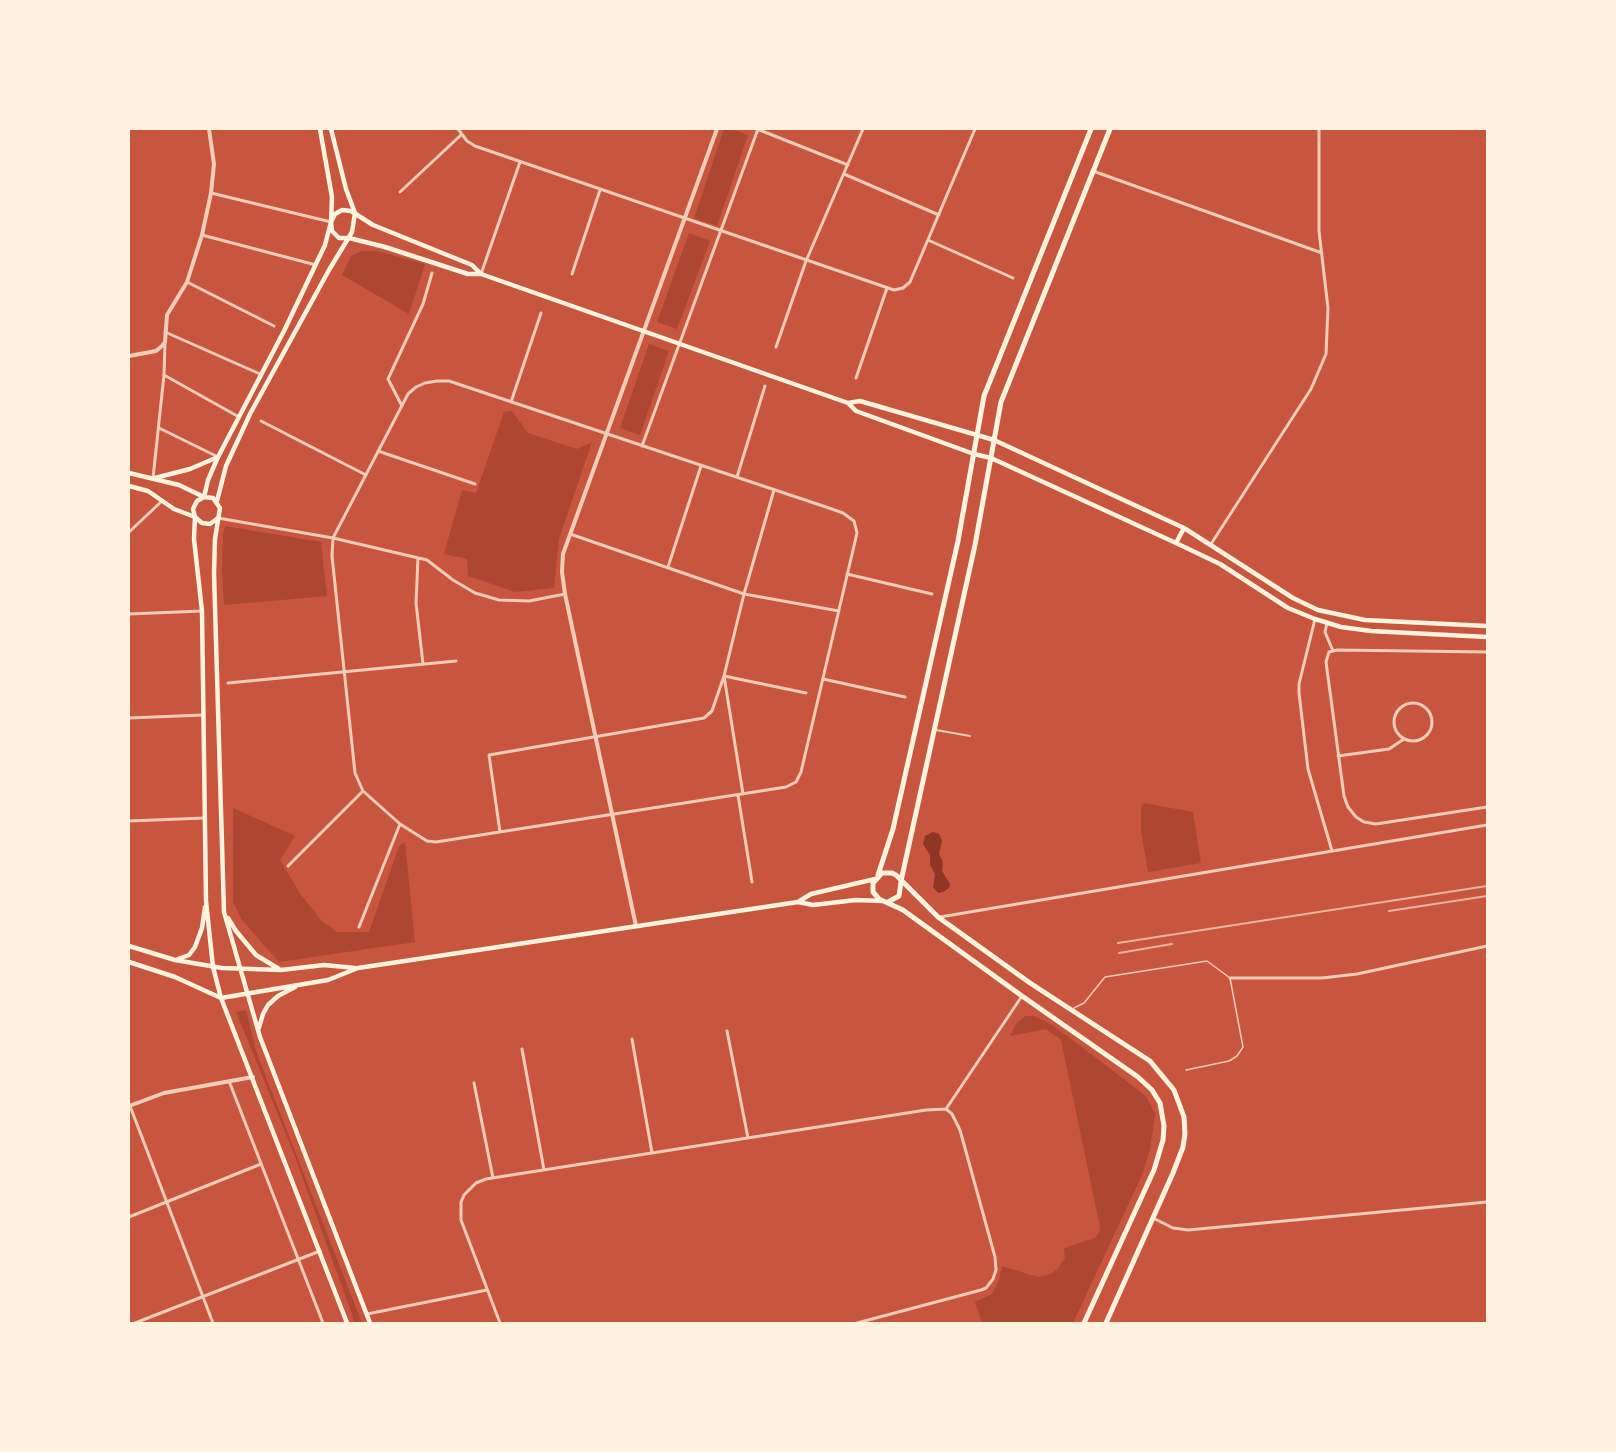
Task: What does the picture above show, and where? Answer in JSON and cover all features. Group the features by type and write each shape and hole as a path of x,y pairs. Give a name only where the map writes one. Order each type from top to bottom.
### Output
{"main road":[{"path":"320,129 332,197 331,222 317,265 218,457 208,480 204,497 194,505 194,539 202,611 206,901 213,967 221,998 347,1323"},
{"path":"217,501 226,466 250,414 349,238 355,213 346,189 331,129"},
{"path":"1084,1323 1155,1170 1163,1140 1163,1112 1152,1090 1138,1077 903,910 885,902 873,892 893,829 958,541 984,396 1091,129"},
{"path":"129,962 176,977 221,998 328,980 358,968 636,926 798,902 813,905 856,900 885,902 899,896 933,729 975,545 1001,402 1110,129"},
{"path":"331,222 338,212 347,210 373,225 472,265 481,274"},
{"path":"331,222 335,235 343,239 349,238 468,274 481,274 848,403 856,411 974,454 991,458 1220,564 1288,608 1315,619 1371,631 1487,637"},
{"path":"848,403 860,401 994,440 1184,528 1293,598 1330,613 1365,620 1487,626"},
{"path":"153,478 189,469 218,457"},
{"path":"129,473 179,485 204,497 213,498 220,508 215,539 214,573 224,912 259,1031 370,1323"},
{"path":"129,486 148,490 174,508 206,524 218,518"},
{"path":"1176,543 1184,528"},
{"path":"1327,622 1330,613"},
{"path":"798,902 811,894 876,877 882,873 892,873 938,917 1030,983 1150,1061 1167,1079 1179,1101 1184,1117 1183,1147 1106,1323"},
{"path":"175,960 189,955 195,947 202,928 206,901"},
{"path":"224,912 236,931 256,954 281,970"},
{"path":"129,946 175,960 213,967 281,970 324,965 358,968"},
{"path":"1022,996 1030,983"},
{"path":"259,1031 268,1005 278,996 300,984"}],"street":[{"path":"153,478 164,375 167,315 187,282 202,235 211,194 214,164 209,129"},
{"path":"458,129 461,135 475,146 806,261 887,288 899,289 907,286 975,129"},
{"path":"636,926 566,594 562,572 563,554 717,129"},
{"path":"642,446 758,129 848,165"},
{"path":"776,347 806,261 863,129"},
{"path":"1211,544 1311,389 1322,367 1327,345 1328,321 1319,231 1319,129"},
{"path":"400,192 461,135"},
{"path":"481,274 520,162"},
{"path":"1093,171 1322,253"},
{"path":"844,174 939,215"},
{"path":"572,274 600,190"},
{"path":"211,194 331,222"},
{"path":"202,235 317,265"},
{"path":"928,240 1013,278"},
{"path":"402,406 388,378 423,304 432,273"},
{"path":"187,282 274,326"},
{"path":"856,378 887,288"},
{"path":"511,402 541,313"},
{"path":"165,332 261,374"},
{"path":"129,356 156,351 165,342"},
{"path":"164,375 239,417"},
{"path":"448,381 511,402 843,513 854,521 857,533 796,782 786,787 436,842 427,841 400,824 363,791 355,773 332,556 333,538 408,394 416,387 425,382 448,381"},
{"path":"736,477 765,386"},
{"path":"261,421 366,475"},
{"path":"159,428 218,457"},
{"path":"378,451 475,484"},
{"path":"668,567 701,466"},
{"path":"500,832 489,755 704,718 712,711 724,676 744,594 774,490"},
{"path":"129,532 164,500"},
{"path":"218,518 333,538 427,560 475,593 499,600 529,601 566,594"},
{"path":"570,534 744,594 839,611"},
{"path":"418,558 416,603 423,664"},
{"path":"847,574 932,594"},
{"path":"129,614 202,611"},
{"path":"1315,619 1299,684 1299,693 1308,769 1332,851"},
{"path":"1327,622 1325,632 1333,651"},
{"path":"1487,652 1333,651 1329,652 1326,662 1346,802 1356,817 1364,822 1385,824 1487,807"},
{"path":"228,683 456,660"},
{"path":"724,676 806,693"},
{"path":"724,676 752,882"},
{"path":"823,679 905,697"},
{"path":"1338,756 1389,749 1404,739 1417,741 1428,735 1431,729 1431,716 1424,706 1412,704 1401,708 1397,713 1395,724 1399,735 1404,739"},
{"path":"129,718 203,715"},
{"path":"933,729 970,736"},
{"path":"288,866 363,791"},
{"path":"129,821 205,818"},
{"path":"359,927 400,824"},
{"path":"938,917 1487,825"},
{"path":"1230,978 1322,978 1357,974 1487,946"},
{"path":"946,1109 1022,996"},
{"path":"727,1031 748,1138"},
{"path":"632,1039 652,1153"},
{"path":"522,1050 544,1170"},
{"path":"213,1323 129,1106 164,1093 253,1077"},
{"path":"229,1082 322,1323"},
{"path":"474,1083 493,1178"},
{"path":"500,1323 463,1230 460,1210 464,1195 476,1183 493,1178 926,1110 946,1109"},
{"path":"856,1323 981,1290 990,1284 995,1275 995,1257 960,1130 956,1120 946,1109"},
{"path":"129,1217 261,1164"},
{"path":"1153,1218 1173,1228 1188,1230 1487,1202"},
{"path":"135,1323 320,1251"},
{"path":"367,1314 487,1290"},
{"path":"881,1317 882,1323"}],"lane":[{"path":"1071,1010 1084,1003 1105,976 1206,961 1230,978 1243,1047 1238,1056 1229,1061 1186,1070"}],"shaded area":[{"path":"724,129 748,135 717,226 694,218"},
{"path":"689,233 710,241 677,329 657,322"},
{"path":"362,251 377,251 425,264 409,314 342,275 351,256"},
{"path":"649,344 669,351 640,435 620,428"},
{"path":"512,411 528,433 577,449 592,442 559,539 554,588 515,592 468,576 467,559 444,554 462,490 476,493 504,412"},
{"path":"225,526 321,542 327,596 224,605 222,572"},
{"path":"1144,803 1193,812 1201,863 1148,872 1141,831 1141,806"},
{"path":"233,808 295,836 280,860 301,895 322,921 337,932 369,932 399,846 405,842 415,942 279,962 242,920 233,902"},
{"path":"933,832 939,834 942,841 939,854 943,862 942,871 950,884 949,888 938,893 933,887 935,874 930,865 930,855 923,844 925,836"},
{"path":"246,1010 257,1054 362,1323 355,1323 294,1154 236,1012"},
{"path":"1025,1016 1034,1016 1052,1025 1091,1054 1146,1096 1155,1114 1150,1150 1142,1175 1073,1323 982,1323 975,1302 992,1294 999,1280 1002,1266 1038,1277 1051,1274 1065,1258 1064,1248 1095,1238 1100,1227 1061,1040 1046,1029 1010,1036 1016,1024"}],"railway":[{"path":"1118,943 1487,886"},
{"path":"1389,911 1487,896"},
{"path":"1119,953 1172,944"}]}
